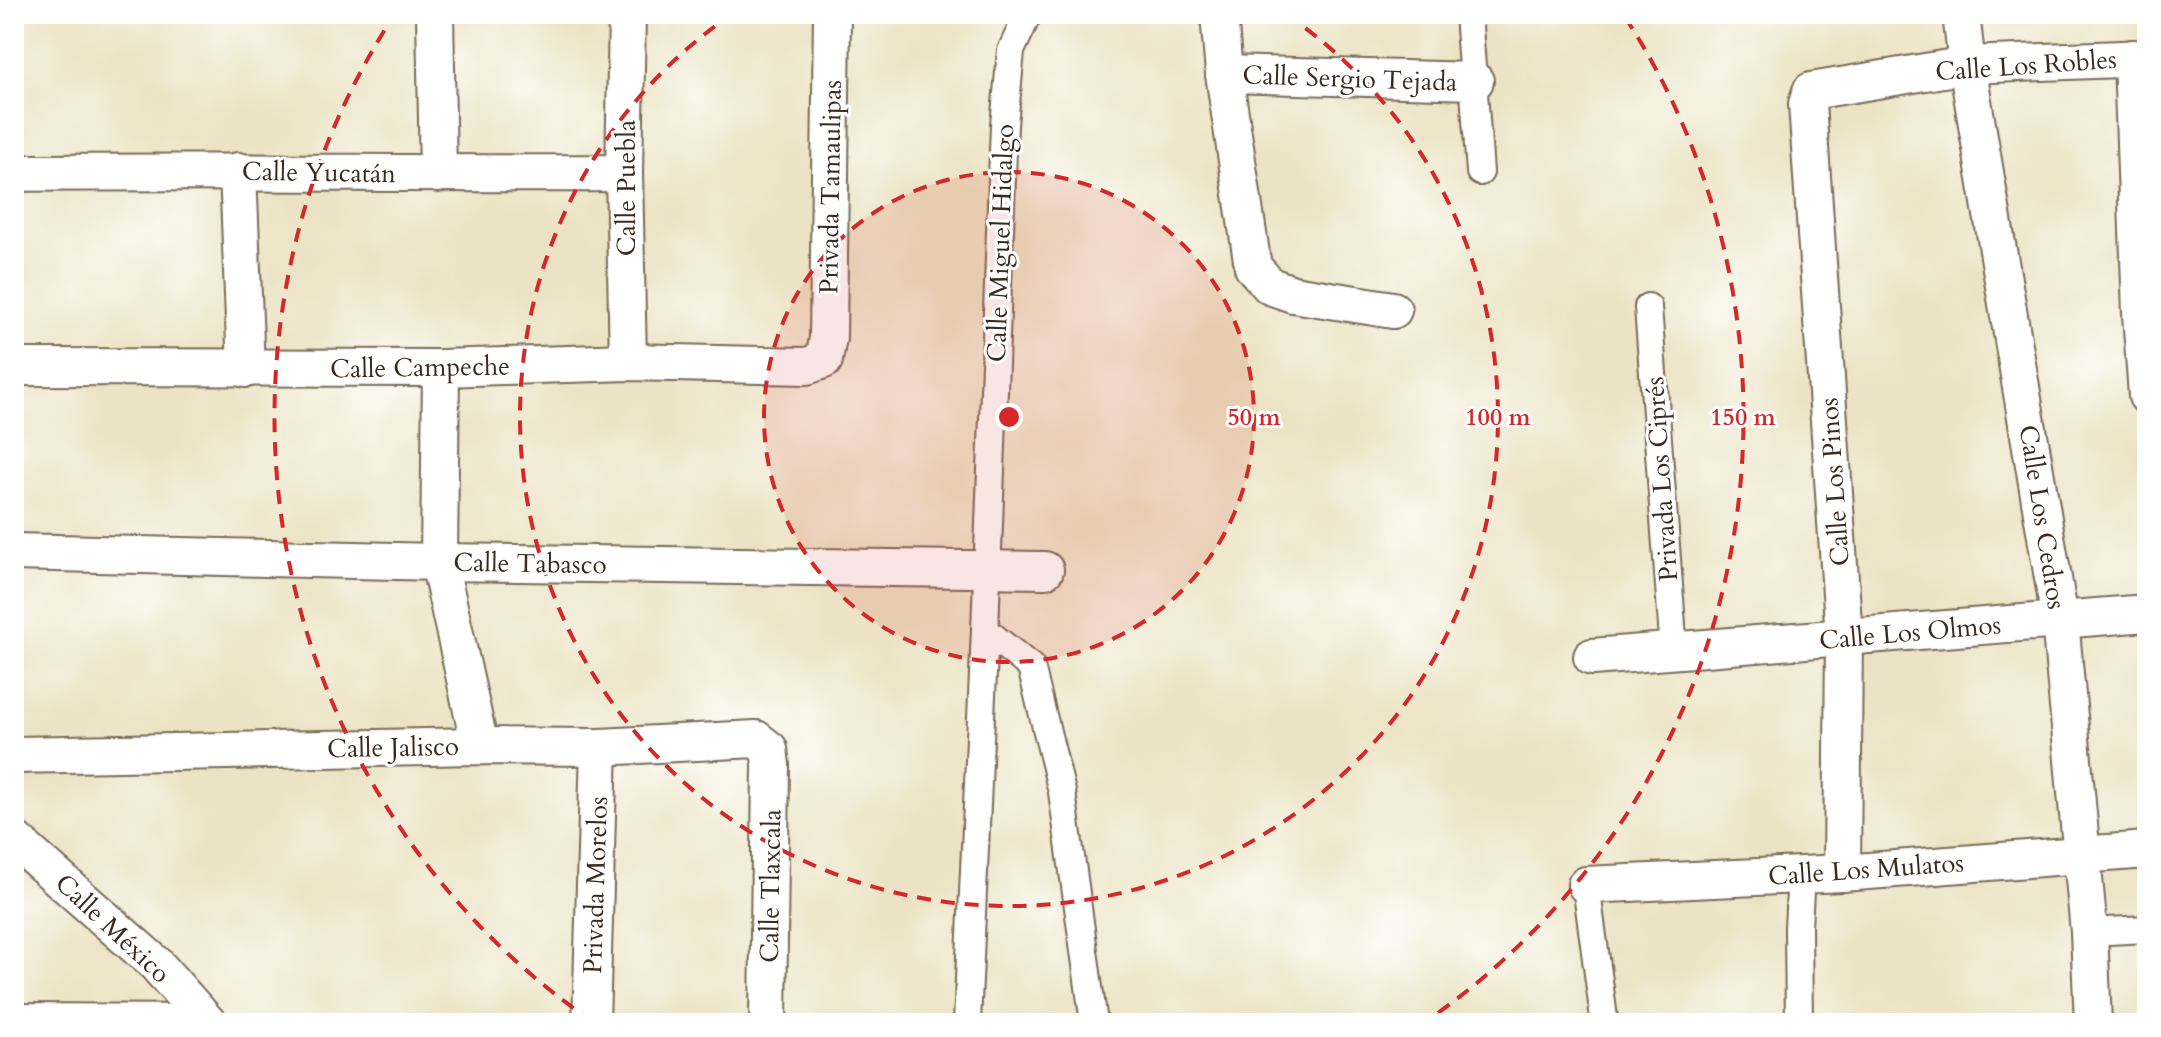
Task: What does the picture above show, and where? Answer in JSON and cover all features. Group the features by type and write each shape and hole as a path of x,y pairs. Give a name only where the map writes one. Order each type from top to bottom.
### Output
{"street":[{"path":"435,14 438,174"},
{"name":"Calle Puebla","path":"627,14 624,173 628,362"},
{"name":"Privada Tamaulipas","path":"824,360 828,338 832,14"},
{"name":"Calle Miguel Hidalgo","path":"967,1023 1004,125 1011,51 1028,14"},
{"path":"1219,14 1224,74 1253,267 1270,286 1293,294 1393,310"},
{"path":"1468,14 1480,172"},
{"name":"Calle Los Cedros","path":"1961,14 2060,620 2089,932 2093,1023"},
{"path":"2140,58 2141,314 2147,396"},
{"name":"Calle Los Robles","path":"1811,91 1967,65 2140,58"},
{"name":"Calle Sergio Tejada","path":"1224,74 1475,81"},
{"name":"Calle Los Pinos","path":"1811,91 1807,104 1844,637 1842,873"},
{"path":"238,171 246,369"},
{"name":"Calle Yucatán","path":"14,173 624,173"},
{"name":"Privada Los Ciprés","path":"1648,307 1674,652"},
{"name":"Calle Campeche","path":"14,367 441,368 628,362 807,366 824,360"},
{"path":"441,368 439,562 480,746"},
{"name":"Calle Tabasco","path":"14,552 439,562 1045,570"},
{"name":"Calle Los Olmos","path":"1592,657 2147,613"},
{"path":"985,630 1031,667 1062,792 1094,1023"},
{"name":"Calle Jalisco","path":"14,755 480,746 599,747 756,739 769,749"},
{"name":"Privada Morelos","path":"591,1023 599,747"},
{"name":"Calle Tlaxcala","path":"768,1023 769,749"},
{"name":"Calle México","path":"14,839 156,964 207,1023"},
{"name":"Calle Los Mulatos","path":"1586,885 1842,873 2147,850"},
{"path":"1799,1023 1801,874"},
{"path":"1586,885 1604,1018"},
{"path":"2089,932 2147,929"},
{"path":"14,1022 207,1023"}]}
